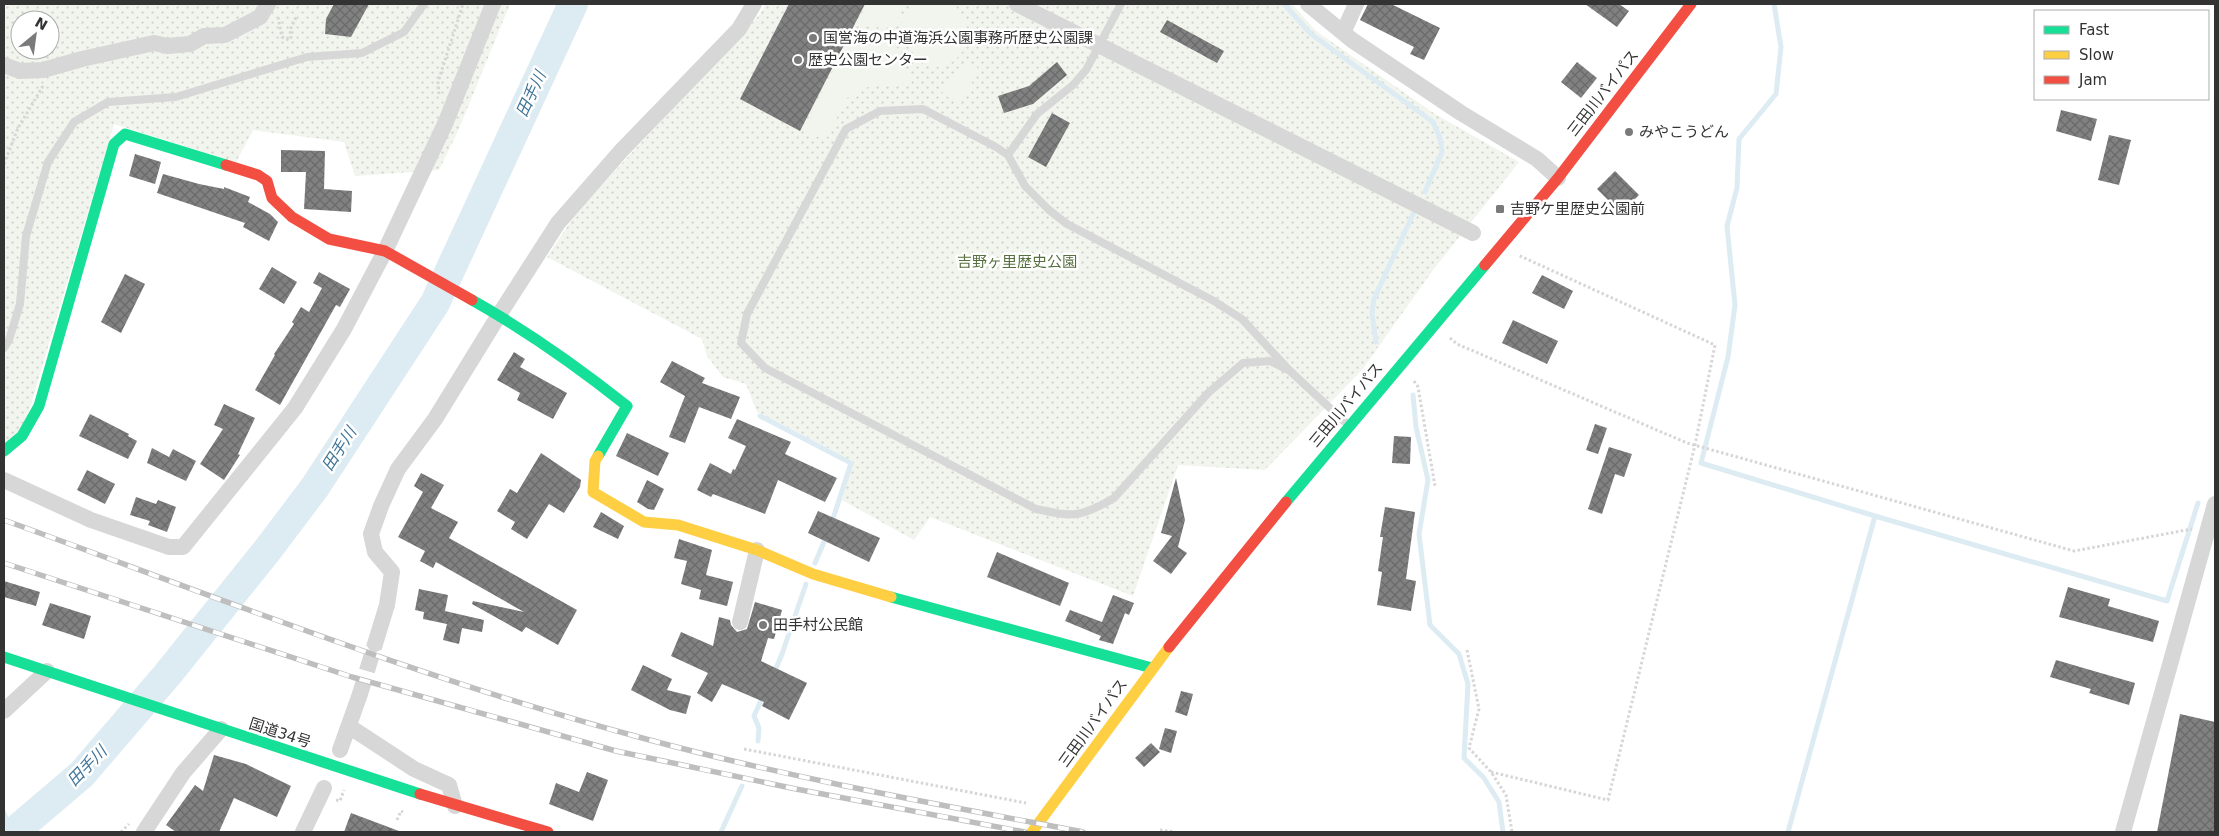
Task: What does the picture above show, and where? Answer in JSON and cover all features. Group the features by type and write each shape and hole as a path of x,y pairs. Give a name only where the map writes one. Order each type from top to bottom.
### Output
{"main road":[{"name":"三田川バイパス","path":"1032,832 1152,668 1349,425 1558,178 1691,4"},
{"path":"4,452 22,436 39,406 114,144 125,134 258,176 267,181 272,198 292,217 329,239 385,252 499,315 585,372 627,406 595,461 594,492 644,522 678,525 757,550 813,574 840,583 1152,668"},
{"name":"国道34号","path":"4,656 455,806 548,832"}],"street":[{"path":"4,480 91,520 169,547 183,547 295,408 344,329 385,252 446,124 493,4"},
{"path":"375,644 387,606 392,572 376,552 371,534 380,506 398,469 440,412 558,223 621,151 739,29 754,4"},
{"path":"1017,4 1473,233"},
{"path":"1308,4 1343,33 1461,113 1537,159 1558,178"},
{"path":"1343,33 1356,4"},
{"path":"4,65 20,71 53,68 154,43 167,46 190,44 204,36 225,35 260,17 273,6"},
{"path":"2123,832 2215,504"},
{"path":"740,622 757,550"},
{"path":"4,711 47,671"},
{"path":"340,750 350,727 360,694"},
{"path":"350,727 414,768 449,785 455,806"},
{"path":"144,832 183,773 221,729"},
{"path":"303,832 324,788"}],"lane":[{"path":"4,348 9,340 20,304 26,236 48,162 74,122 108,102 176,97 307,57 362,53 404,32 424,4"},
{"path":"1008,155 1037,114 1073,85 1086,70 1121,4"},
{"path":"1290,371 1270,361 1243,363 1208,393 1114,498 1094,510 1069,516 1036,509 766,368 741,342 747,314 846,129 880,111 923,109 976,135 1008,155 1025,186 1048,210 1081,232 1219,304 1242,319 1290,371 1349,425"}],"path":[{"path":"446,124 440,101 438,82 464,4"},
{"path":"273,6 282,37 286,41 291,37 290,30 297,15"},
{"path":"4,164 18,128 53,68"},
{"path":"1491,772 1608,800 1695,445 1715,345 1500,247"},
{"path":"1434,324 1457,344 1695,445 2074,551 2209,527"},
{"path":"1402,362 1418,387 1435,486"},
{"path":"1467,650 1479,709 1469,748 1491,772 1506,795 1512,832"},
{"path":"744,748 1036,805 1048,810"},
{"path":"1160,830 1175,832"}],"green space":[{"path":"4,4 510,4 458,131 439,170 355,176 344,142 253,130 236,162 114,124 29,411 4,462"},
{"name":"吉野ヶ里歴史公園","path":"765,4 1292,4 1316,31 1435,114 1519,162 1433,270 1362,370 1265,470 1178,465 1133,596 930,517 914,540 842,500 853,461 757,412 746,384 723,377 707,356 702,339 547,257 577,212 760,14"},
{"path":"867,4 906,4 893,28 855,26"},
{"path":"912,4 953,4 964,18 967,32 966,45 959,56 950,63 939,67 928,66 917,58 909,48 898,29"},
{"path":"892,35 912,83 870,86 847,98 825,141 803,129 849,40"},
{"path":"969,62 977,67 978,71 964,98 960,101 955,101 943,94 941,87 953,81 966,63"}],"building":[{"path":"334,4 369,4 351,37 325,34 326,19"},
{"name":"歴史公園センター","path":"789,4 865,4 800,131 740,99"},
{"path":"1368,4 1391,4 1440,28 1424,60 1410,54 1414,47 1360,20"},
{"path":"1585,4 1619,4 1629,11 1617,27"},
{"path":"1167,20 1224,51 1217,63 1160,32"},
{"path":"1057,62 1067,75 1033,104 1004,113 998,96 1029,86"},
{"path":"1577,62 1597,78 1581,98 1561,82"},
{"path":"2061,110 2097,119 2091,141 2056,131"},
{"path":"1052,113 1070,123 1046,167 1028,157"},
{"path":"2109,135 2131,140 2119,185 2098,180"},
{"path":"281,150 325,151 324,189 352,191 351,212 304,209 306,172 281,172"},
{"path":"135,154 161,162 155,184 129,176"},
{"path":"1615,171 1639,195 1621,213 1597,189"},
{"path":"163,174 199,184 224,189 224,187 250,197 248,202 270,214 278,222 269,241 243,227 245,223 157,193"},
{"path":"272,267 297,282 284,304 259,289"},
{"path":"319,272 350,289 340,307 336,305 280,405 255,390 274,354 294,324 292,322 301,307 309,312 322,288 313,283"},
{"path":"125,274 145,284 121,333 101,322"},
{"path":"1542,275 1573,291 1564,309 1532,293"},
{"path":"1513,320 1558,341 1547,364 1502,343"},
{"path":"514,352 525,359 520,367 567,393 553,419 517,400 520,393 497,380"},
{"path":"672,361 705,378 702,383 740,397 731,419 699,407 685,443 669,437 685,396 660,382"},
{"path":"224,404 255,418 238,454 240,455 224,480 200,464 223,429 214,425"},
{"path":"90,414 129,434 128,436 137,441 128,459 79,436"},
{"path":"737,419 791,442 785,454 837,478 825,502 778,480 765,514 713,494 711,497 697,490 710,463 731,474 733,469 735,470 746,446 728,438"},
{"path":"1595,424 1607,428 1598,454 1586,450"},
{"path":"627,433 669,453 658,476 616,456"},
{"path":"1394,436 1411,437 1410,464 1392,463"},
{"path":"1609,447 1632,454 1624,477 1615,474 1602,514 1588,509"},
{"path":"152,448 169,457 173,449 196,461 186,481 147,463"},
{"path":"541,453 581,480 580,487 564,513 549,504 527,539 511,529 515,522 497,511 510,489 517,493"},
{"path":"87,470 115,484 105,504 77,490"},
{"path":"421,473 444,485 431,508 458,522 449,538 577,610 558,645 526,627 522,632 472,604 473,601 524,612 436,562 433,568 420,561 425,551 398,537 423,492 414,486"},
{"path":"1176,478 1185,520 1178,547 1187,553 1171,574 1153,561 1172,536 1161,533"},
{"path":"647,480 664,489 654,510 648,509 637,502"},
{"path":"136,497 156,504 158,500 176,507 167,532 148,525 150,521 130,515"},
{"path":"1385,507 1415,512 1406,579 1416,581 1411,611 1377,605 1382,572 1378,571 1383,537 1380,537"},
{"path":"818,511 880,538 869,562 808,533"},
{"path":"601,512 624,526 618,539 593,527"},
{"path":"679,539 712,550 706,575 733,582 727,606 699,599 701,590 681,584 687,561 674,558"},
{"path":"997,552 1069,583 1060,606 987,577"},
{"path":"4,581 40,592 36,606 4,597"},
{"path":"2068,587 2110,599 2108,606 2159,621 2153,642 2059,617"},
{"path":"419,589 448,595 445,611 484,620 482,632 462,628 459,644 443,640 447,624 423,619 424,612 415,610"},
{"path":"1113,595 1134,603 1129,615 1125,613 1113,644 1099,640 1101,636 1065,621 1070,610 1102,622"},
{"path":"755,602 782,610 774,639 768,638 761,661 807,683 789,720 762,706 764,702 722,684 712,702 697,693 708,673 671,656 681,632 713,646 719,617 730,620 731,625 737,632 747,629"},
{"path":"50,603 91,616 84,639 42,625"},
{"path":"2056,660 2135,683 2129,705 2089,693 2091,689 2050,677"},
{"path":"643,665 672,679 667,690 691,696 686,714 670,710 631,690"},
{"path":"1181,691 1193,694 1187,716 1175,712"},
{"path":"2180,714 2215,722 2215,832 2157,832"},
{"path":"1165,728 1177,731 1171,753 1159,749"},
{"path":"1151,743 1160,752 1144,767 1135,758"},
{"path":"214,755 246,764 291,786 277,817 234,798 219,832 176,832 166,825 195,785 203,791"},
{"path":"587,772 608,780 593,821 549,804 556,783 579,792"},
{"path":"351,813 399,831 399,832 344,832"}],"waterway":[{"name":"田手川","path":"14,832 82,774 167,675 269,548 315,487 435,303 573,4"},
{"path":"1284,4 1311,34 1433,122 1440,138 1442,152 1425,192"},
{"path":"1774,4 1781,47 1776,94 1739,139 1737,188 1727,226 1735,305 1728,357 1701,463 2167,601 2198,503"},
{"path":"1376,342 1372,313 1374,299 1414,212"},
{"path":"1413,395 1416,427 1428,480 1419,534 1430,625 1459,654 1468,684 1464,758 1484,778 1499,802 1503,832"},
{"path":"760,416 851,463 832,522"},
{"path":"1788,832 1875,516"},
{"path":"815,563 827,535"},
{"path":"774,673 806,584"},
{"path":"758,741 759,728 754,716 763,696"},
{"path":"721,832 742,786"},
{"path":"4,813 11,832"}],"tunnel":[{"path":"360,694 375,644"}],"railway":[{"path":"4,520 322,637 564,716 754,766 863,790 1083,832"},
{"path":"4,563 352,677 616,751 796,789 1025,832"}],"traffic: fast":[{"path":"4,451 22,436 39,406 114,144 125,134 226,165"},
{"path":"1286,502 1485,265"},
{"path":"472,300 552,350 627,406 598,456"},
{"path":"891,597 1152,668"},
{"path":"4,657 420,794"}],"traffic: slow":[{"path":"598,456 595,461 593,492 644,522 678,525 757,550 813,574 891,597"},
{"path":"1032,832 1169,647"}],"traffic: jam":[{"path":"1485,265 1558,178 1691,4"},
{"path":"226,165 258,175 267,181 272,198 292,217 329,239 385,251 472,300"},
{"path":"1169,647 1286,502"},
{"path":"420,794 548,832"}],"place":[{"name":"国営海の中道海浜公園事務所歴史公園課","path":"813,38"},
{"name":"歴史公園センター","path":"798,60"},
{"name":"みやこうどん","path":"1629,132"},
{"name":"吉野ケ里歴史公園前","path":"1500,209"},
{"name":"田手村公民館","path":"763,625"}]}
